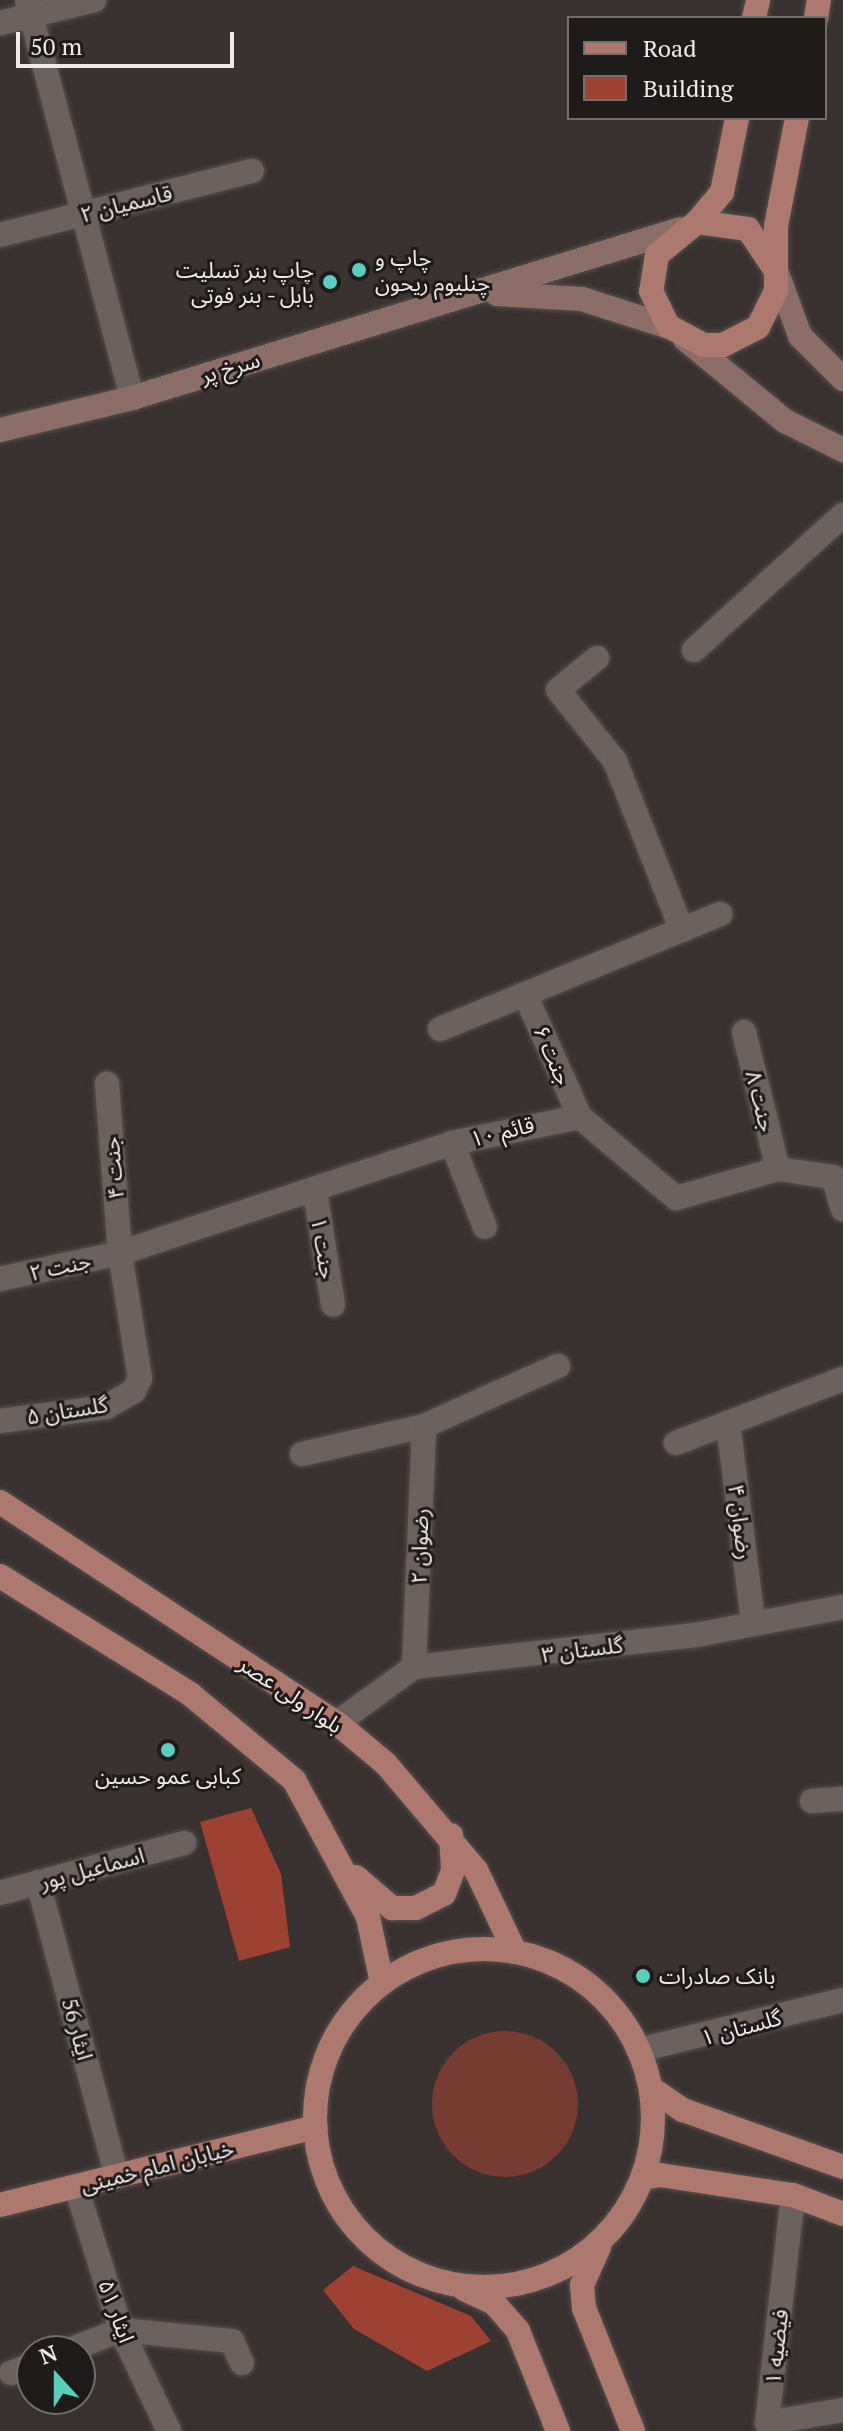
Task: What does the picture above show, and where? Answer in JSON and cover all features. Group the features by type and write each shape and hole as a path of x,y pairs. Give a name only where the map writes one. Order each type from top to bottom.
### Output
{"main road":[{"path":"737,120 722,192 689,225 652,271 657,310 677,333 723,345 742,339 770,310 776,271 776,226 797,120"},
{"path":"689,225 748,229 776,271 800,336 843,379"},
{"name":"سرخ پر","path":"0,430 132,398 689,225"},
{"name":"سرخ پر","path":"459,297 559,296 677,333 785,421 843,450"},
{"name":"بلوار ولی عصر","path":"0,1502 337,1723 451,1835 515,1952"},
{"path":"0,1576 190,1694 294,1780 344,1863 368,1917 382,1983"},
{"path":"344,1863 392,1908 416,1908 444,1894 453,1870 451,1835"},
{"path":"558,2431 511,2320 494,2303 407,2269 358,2231 325,2179 315,2127 325,2058 348,2017 382,1983 442,1954 515,1952 555,1964 594,1988 639,2050 651,2088 653,2131 642,2178 585,2273 584,2308 633,2431"},
{"path":"651,2088 683,2110 843,2167"},
{"name":"خیابان امام خمینی","path":"0,2205 315,2127"},
{"path":"642,2178 660,2175 793,2195 843,2214"},
{"path":"451,2284 497,2286 542,2277 606,2235"}],"street":[{"path":"0,23 29,8 94,0"},
{"path":"29,8 81,215 132,398"},
{"name":"قاسمیان ۲","path":"0,235 252,171"},
{"path":"694,650 843,515"},
{"path":"597,658 558,690 615,761 682,930"},
{"path":"440,1029 720,914"},
{"name":"جنت ۶","path":"525,994 580,1117"},
{"name":"جنت ۸","path":"744,1032 778,1169"},
{"name":"جنت ۴","path":"107,1083 120,1253"},
{"path":"580,1117 676,1198 778,1169 833,1177 843,1210"},
{"name":"قائم ۱۰","path":"120,1253 315,1191 452,1143 580,1117"},
{"path":"452,1143 485,1227"},
{"name":"جنت ۱","path":"315,1191 333,1305"},
{"name":"جنت ۲","path":"0,1279 120,1253"},
{"name":"گلستان ۵","path":"0,1421 83,1404 106,1407 134,1391 140,1378 120,1253"},
{"path":"302,1454 424,1426 558,1366"},
{"path":"676,1443 843,1379"},
{"name":"رضوان ۴","path":"728,1423 753,1621"},
{"name":"رضوان ۲","path":"414,1667 424,1426"},
{"name":"گلستان ۳","path":"337,1723 414,1667 696,1635 753,1621 843,1607"},
{"path":"812,1801 843,1799"},
{"name":"اسماعیل پور","path":"0,1893 184,1843"},
{"name":"ایثار 56","path":"38,1882 117,2176"},
{"name":"گلستان ۱","path":"639,2050 843,2000"},
{"name":"ایثار ۵۱","path":"76,2187 121,2330 169,2431"},
{"name":"فیضیه ۱","path":"793,2195 767,2423 843,2410"},
{"path":"96,2340 121,2330 232,2341 242,2363"}],"shaded area":[{"path":"505,2031 533,2036 557,2052 573,2076 578,2104 573,2132 557,2156 533,2172 505,2177 477,2172 453,2156 437,2132 432,2104 437,2076 453,2052 477,2036"}],"building":[{"path":"251,1808 281,1874 290,1947 239,1961 200,1822"},
{"path":"353,2266 471,2316 491,2341 427,2371 354,2329 323,2290"}],"place":[{"name":"چاپ و چنلیوم ریحون","path":"359,270"},
{"name":"چاپ بنر تسلیت بابل - بنر فوتی","path":"330,282"},
{"name":"کبابی عمو حسین","path":"168,1750"},
{"name":"بانک صادرات","path":"643,1976"}]}
